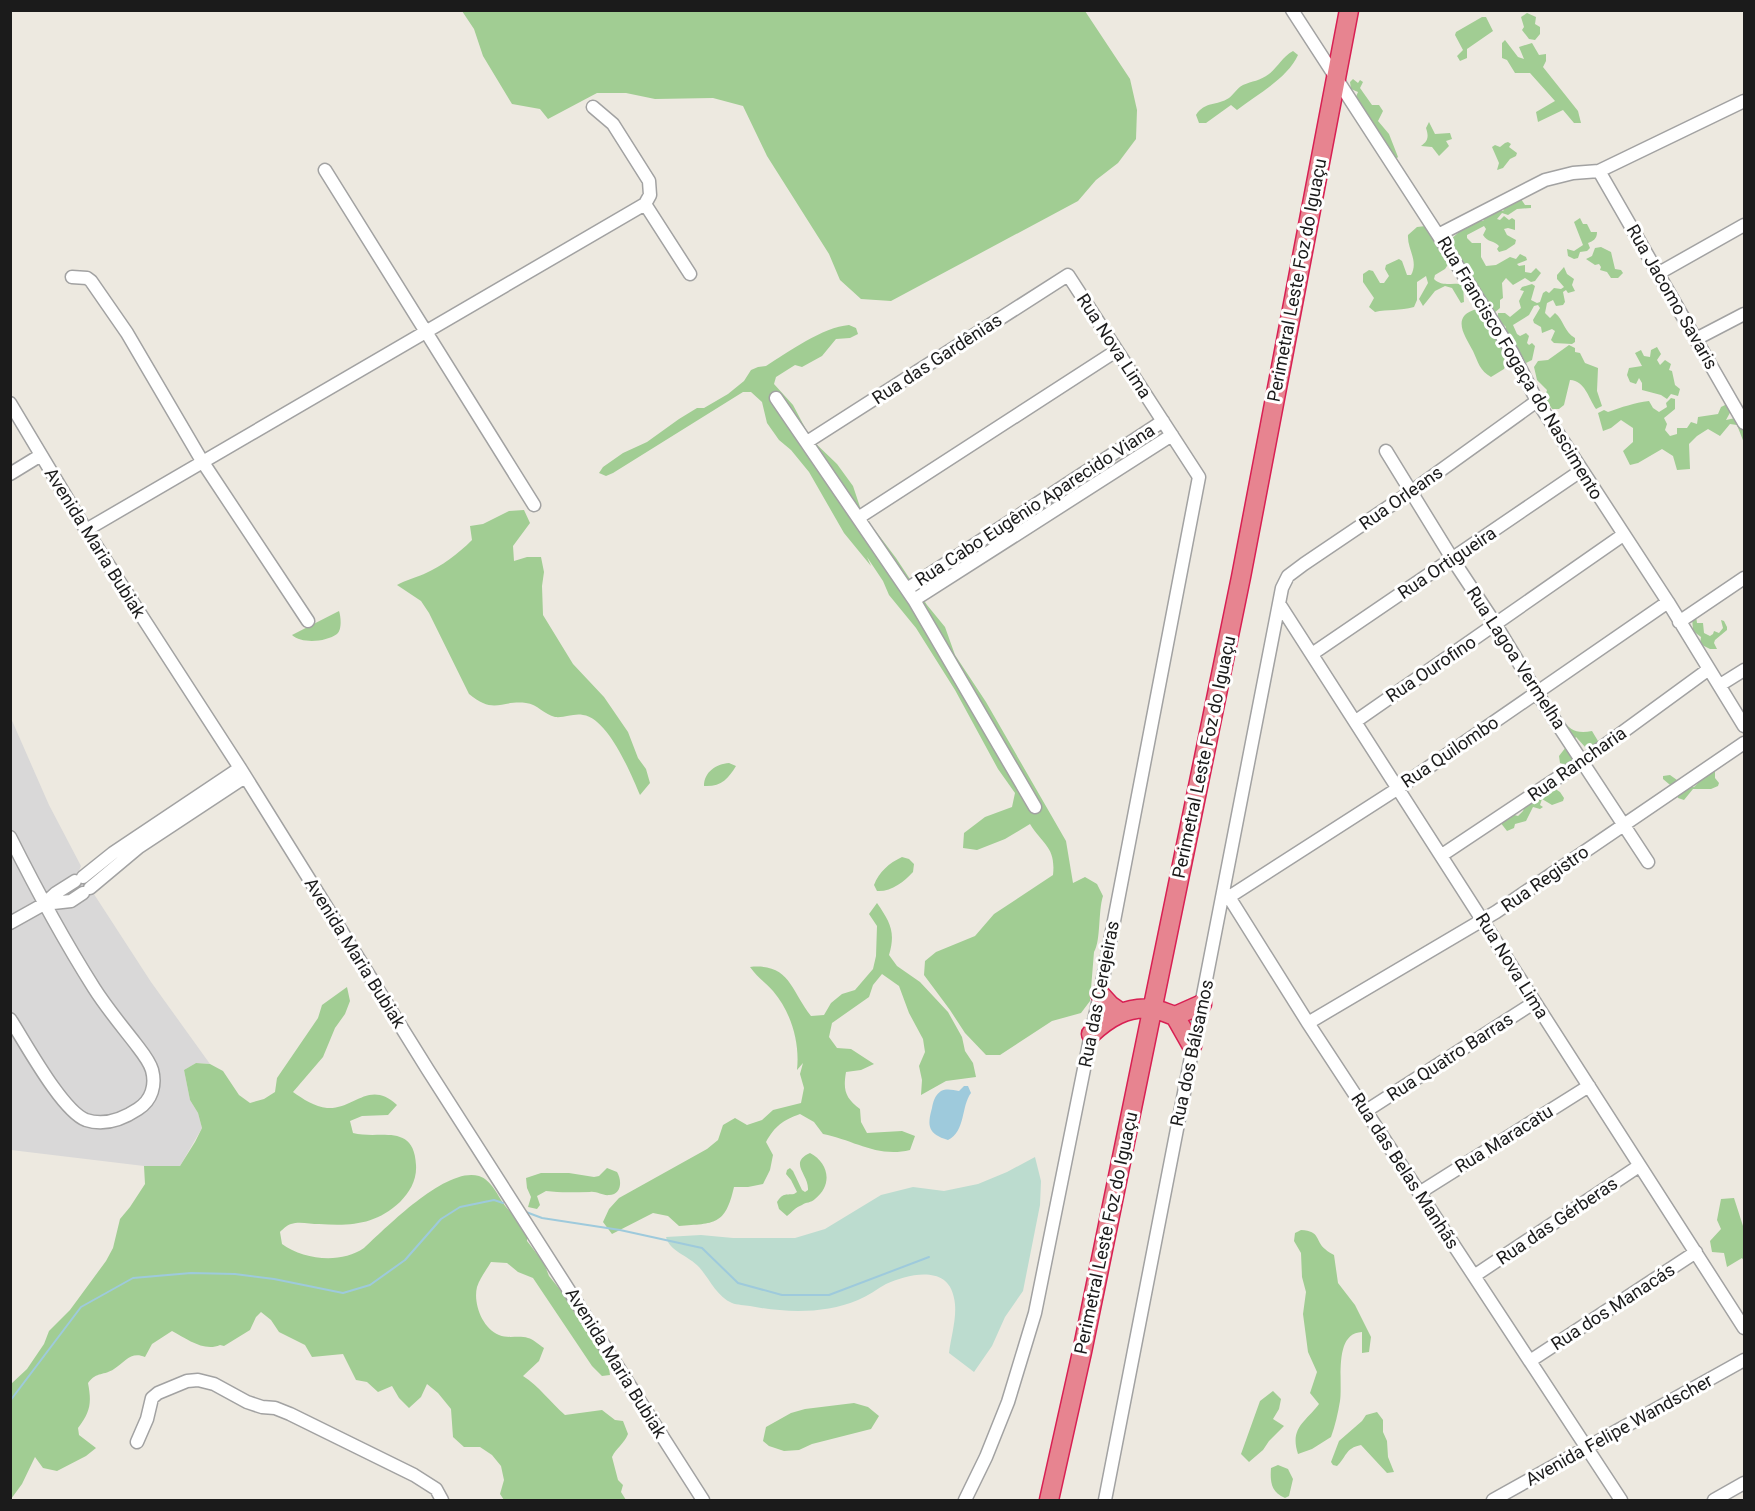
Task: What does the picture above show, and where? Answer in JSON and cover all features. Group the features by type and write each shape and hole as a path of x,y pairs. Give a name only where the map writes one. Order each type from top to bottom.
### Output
{"highway":[{"name":"Perimetral Leste Foz do Iguaçu","path":"1049,1500 1082,1352 1241,577 1349,10"},
{"path":"1100,994 1120,1012"},
{"path":"1091,1034 1105,1021 1120,1012 1152,1009 1175,1016 1203,1004"},
{"path":"1175,1016 1192,1046"}],"street":[{"name":"Rua Francisco Fogaça do Nascimento","path":"1292,10 1512,352 1537,401 1668,602 1744,726"},
{"path":"1438,235 1545,180 1573,173 1599,171 1744,101"},
{"path":"86,530 645,204 650,195 649,181 613,124 593,107"},
{"path":"325,170 534,505"},
{"name":"Rua Jacomo Savaris","path":"1599,171 1696,339 1740,407 1744,423"},
{"path":"645,204 690,273"},
{"path":"1659,273 1744,225"},
{"name":"Rua Nova Lima","path":"1068,275 1199,477"},
{"name":"Rua das Gardênias","path":"807,442 1068,275"},
{"path":"72,277 87,278 91,281 113,311 202,462 308,621"},
{"path":"1696,339 1744,314"},
{"path":"858,518 1116,351"},
{"path":"776,398 911,594 1035,807"},
{"name":"Rua Orleans","path":"1280,605 1282,588 1288,576 1537,401"},
{"name":"Avenida Maria Bubiak","path":"10,403 86,530 704,1500"},
{"name":"Rua Cabo Eugênio Aparecido Viana","path":"911,594 1163,421"},
{"name":"Rua Cabo Eugênio Aparecido Viana","path":"911,594 1172,435"},
{"name":"Rua Lagoa Vermelha","path":"1386,452 1537,693 1648,862"},
{"path":"10,474 41,454"},
{"name":"Rua Ortigueira","path":"1312,654 1582,470"},
{"name":"Rua das Cerejeiras","path":"965,1500 1008,1402 1035,1314 1100,994 1199,477"},
{"name":"Rua Ourofino","path":"1356,720 1623,535"},
{"path":"1679,622 1744,578"},
{"name":"Rua Quilombo","path":"1227,895 1397,789 1668,602"},
{"name":"Rua Nova Lima","path":"1280,605 1356,720 1397,789 1442,855 1744,1328"},
{"name":"Rua dos Bálsamos","path":"1105,1500 1192,1046 1227,895 1280,605"},
{"name":"Rua Rancharia","path":"1442,855 1583,761 1709,669"},
{"path":"1720,686 1744,670"},
{"name":"Rua Registro","path":"1308,1023 1483,920 1744,743"},
{"path":"10,923 44,904 56,893 242,772"},
{"path":"44,904 71,901 139,847 242,772"},
{"path":"10,837 44,904 96,990 151,1067 154,1083 149,1099 139,1109 115,1121 86,1120 73,1111 50,1083 10,1019"},
{"path":"82,876 92,877 90,887"},
{"name":"Rua das Belas Manhãs","path":"1227,895 1308,1023 1621,1500"},
{"name":"Rua Quatro Barras","path":"1366,1111 1534,1002"},
{"name":"Rua Maracatu","path":"1419,1192 1589,1086"},
{"name":"Rua das Gérberas","path":"1474,1276 1639,1166"},
{"name":"Rua dos Manacás","path":"1530,1361 1696,1252"},
{"name":"Avenida Felipe Wandscher","path":"1493,1500 1744,1360"},
{"path":"137,1442 147,1419 152,1398 158,1393 187,1381 198,1380 214,1384 262,1407 275,1408 290,1414 414,1475 436,1489 442,1500"},
{"path":"1714,1500 1744,1484"}],"shaded area":[{"path":"10,716 49,805 81,866 79,871 151,982 210,1064 196,1063 184,1070 190,1100 198,1113 202,1128 180,1166 144,1166 11,1150"}],"green space":[{"path":"462,11 1085,11 1130,79 1137,110 1136,139 1118,163 1096,180 1078,201 891,301 861,299 840,280 829,254 767,156 743,106 713,98 655,99 626,93 597,93 548,119 540,109 512,104 483,56 474,29"},
{"path":"1527,13 1536,17 1535,24 1540,27 1540,34 1535,40 1529,39 1522,30 1524,27 1521,17"},
{"path":"1486,17 1493,31 1467,49 1467,58 1460,61 1457,56 1463,50 1455,35 1456,32"},
{"path":"1505,40 1518,57 1524,59 1519,47 1532,43 1539,55 1546,54 1543,67 1578,111 1581,123 1574,123 1563,110 1538,122 1536,112 1555,101 1530,73 1515,73 1507,60 1502,58 1502,43"},
{"path":"1293,51 1298,55 1293,64 1271,85 1237,110 1231,105 1206,123 1199,123 1196,115 1203,108 1229,98 1243,85 1266,76"},
{"path":"1353,79 1358,83 1360,80 1363,82 1360,88 1372,105 1379,105 1383,111 1378,121 1389,134 1398,157 1395,160 1376,133 1375,126 1369,122 1368,115 1358,105 1355,99 1358,92 1351,89 1350,82"},
{"path":"1429,122 1435,134 1450,133 1452,139 1446,141 1449,146 1439,156 1432,147 1421,146 1427,138 1426,128"},
{"path":"1508,142 1511,144 1509,147 1517,153 1516,156 1510,159 1503,168 1497,170 1499,163 1492,147 1495,145 1500,147"},
{"path":"1519,196 1525,205 1531,205 1531,208 1517,209 1508,215 1502,213 1497,219 1500,220 1504,216 1509,220 1512,218 1515,220 1515,230 1504,229 1507,235 1516,240 1515,244 1499,252 1497,249 1499,246 1483,235 1486,229 1484,226 1467,235 1472,243 1481,243 1481,257 1486,266 1496,265 1510,257 1516,259 1520,254 1527,260 1517,264 1525,265 1525,272 1531,273 1536,268 1541,273 1535,281 1531,282 1525,278 1513,285 1506,278 1502,283 1503,298 1500,300 1500,308 1494,313 1476,292 1473,278 1451,246 1451,239 1459,232 1459,228 1483,221 1496,209 1503,211 1504,205 1514,198 1517,202 1516,197"},
{"path":"1580,218 1591,232 1597,232 1597,234 1588,243 1590,248 1580,252 1578,258 1574,259 1568,256 1567,249 1574,251 1583,245 1574,222"},
{"path":"1426,226 1449,263 1445,269 1435,275 1434,279 1444,284 1463,285 1464,302 1461,303 1452,288 1445,286 1435,291 1423,306 1419,299 1428,283 1426,276 1417,282 1417,300 1414,307 1375,312 1369,307 1374,298 1363,282 1363,274 1369,270 1373,271 1380,283 1384,283 1389,276 1385,269 1386,265 1399,259 1407,275 1411,275 1414,265 1408,235 1417,227"},
{"path":"1601,247 1611,252 1615,269 1623,273 1618,278 1611,278 1607,272 1600,270 1599,264 1595,265 1586,259 1592,256 1595,248"},
{"path":"1564,267 1567,274 1574,279 1572,285 1575,291 1563,292 1565,302 1563,305 1556,306 1553,300 1547,303 1545,313 1550,318 1555,313 1568,333 1575,338 1575,342 1572,344 1554,343 1551,340 1555,331 1552,329 1542,333 1541,327 1533,320 1540,308 1538,305 1534,306 1529,315 1513,325 1517,334 1520,336 1526,333 1529,336 1527,343 1535,346 1532,360 1526,363 1505,330 1506,327 1498,320 1498,313 1505,313 1510,317 1521,308 1519,301 1524,291 1520,290 1522,287 1532,284 1535,286 1531,300 1537,303 1546,291 1549,293 1554,288 1564,287 1557,279 1557,275"},
{"path":"1477,309 1484,312 1509,358 1504,369 1491,377 1480,366 1462,327 1464,316"},
{"path":"849,325 856,328 858,334 850,338 836,339 822,356 802,367 795,365 776,377 774,384 793,405 811,439 837,464 853,486 862,513 945,627 955,655 986,702 1066,841 1073,883 1085,877 1097,884 1103,896 1098,941 1094,952 1090,1001 1081,1013 1052,1021 1000,1055 986,1055 965,1033 924,975 925,961 936,952 975,936 994,914 1053,875 1050,852 1030,824 1005,839 977,850 963,848 964,833 985,817 1012,807 1015,793 998,769 955,690 916,628 889,595 883,581 867,557 871,566 844,533 809,472 791,450 779,440 767,423 762,402 751,392 743,392 613,473 606,476 599,473 603,467 623,453 647,442 697,408 704,408 728,394 744,381 751,370 766,366 817,335"},
{"path":"1569,345 1575,348 1575,352 1580,353 1585,363 1598,368 1597,391 1602,406 1596,409 1583,386 1570,380 1564,405 1559,409 1552,409 1545,397 1547,390 1537,380 1534,367 1538,361 1548,360"},
{"path":"1657,347 1661,354 1657,360 1660,365 1665,360 1671,364 1669,370 1672,371 1675,385 1680,389 1678,396 1671,394 1667,399 1642,390 1639,378 1636,384 1630,382 1627,375 1629,368 1642,366 1635,353 1641,350 1644,356 1650,357 1651,350"},
{"path":"1671,398 1675,399 1675,409 1664,418 1667,424 1665,430 1670,436 1677,434 1677,428 1687,428 1691,422 1697,424 1698,417 1718,414 1721,407 1727,404 1732,409 1726,420 1740,417 1744,421 1744,443 1737,425 1730,424 1720,436 1708,429 1689,444 1690,469 1677,470 1673,456 1662,449 1630,465 1623,451 1633,442 1633,428 1621,420 1603,431 1598,413 1649,401 1659,412 1667,407 1666,403"},
{"path":"524,510 530,523 513,546 514,561 527,557 541,557 544,572 543,615 573,664 604,697 628,732 638,758 646,769 650,783 640,795 618,748 610,736 592,718 583,715 555,717 526,703 485,704 469,694 429,613 421,601 397,585 431,571 455,555 472,540 470,526 483,524 509,511"},
{"path":"339,611 340,630 332,637 308,641 292,635"},
{"path":"1696,616 1697,623 1703,623 1704,633 1710,636 1714,631 1719,633 1723,628 1721,620 1724,621 1727,630 1715,640 1717,649 1710,649 1700,644 1701,637 1693,631 1692,617"},
{"path":"1562,718 1574,731 1592,731 1601,746 1596,753 1586,748 1576,737 1574,740 1579,758 1568,764 1560,763 1559,756 1566,747 1558,729 1550,726 1552,722"},
{"path":"729,763 736,766 727,778 719,784 704,786 708,773 720,765"},
{"path":"1715,771 1718,786 1711,789 1693,789 1684,800 1678,798 1676,790 1663,779 1663,776 1670,775 1677,780 1681,779 1689,787 1694,787 1705,776"},
{"path":"1551,786 1560,792 1564,798 1563,801 1552,805 1542,799 1540,805 1543,807 1540,809 1533,807 1526,821 1515,824 1514,828 1507,831 1500,822 1511,814 1518,816 1526,804"},
{"path":"902,857 914,864 913,872 897,886 877,891 874,885 879,876 889,865"},
{"path":"877,903 892,933 889,955 897,966 920,982 948,1012 962,1037 976,1077 946,1081 921,1095 922,1080 919,1066 925,1052 923,1039 909,1013 899,986 882,974 873,985 869,997 832,1023 829,1037 837,1048 851,1049 874,1064 861,1070 846,1072 845,1078 846,1093 860,1109 861,1122 867,1133 902,1131 915,1136 910,1150 887,1152 876,1150 823,1134 814,1122 800,1114 780,1124 766,1142 773,1155 770,1170 763,1184 734,1187 727,1209 717,1220 710,1223 679,1226 668,1216 653,1213 612,1234 603,1222 609,1209 619,1198 707,1149 718,1140 723,1125 735,1118 747,1125 762,1120 773,1110 801,1103 804,1088 800,1074 803,1063 797,1070 798,1059 793,1028 779,999 750,967 774,969 782,974 811,1016 824,1015 831,1003 842,994 855,990 873,969 877,926 869,914"},
{"path":"347,987 350,1001 323,1057 293,1092 305,1100 327,1108 345,1105 370,1095 387,1098 397,1105 388,1115 362,1116 350,1121 353,1133 402,1138 409,1143 414,1152 415,1176 404,1198 391,1210 372,1220 352,1224 291,1224 280,1232 282,1244 312,1257 334,1258 355,1253 434,1189 465,1175 484,1178 508,1210 527,1226 527,1241 544,1263 549,1276 562,1292 585,1330 603,1351 610,1375 602,1376 592,1366 533,1278 518,1272 507,1263 491,1262 480,1280 476,1300 480,1314 493,1332 506,1337 528,1338 544,1348 539,1361 523,1376 565,1415 602,1410 615,1420 623,1421 628,1434 612,1457 618,1480 623,1485 621,1492 626,1500 504,1500 500,1494 504,1480 501,1466 492,1455 480,1447 464,1447 453,1437 451,1409 427,1384 421,1397 409,1408 392,1386 378,1392 367,1382 356,1380 343,1354 312,1357 305,1345 279,1332 271,1320 261,1312 250,1330 224,1346 202,1346 172,1331 152,1344 145,1357 132,1356 110,1371 94,1377 88,1383 90,1402 78,1428 79,1435 96,1448 86,1456 57,1471 43,1468 35,1457 22,1484 11,1499 11,1384 27,1369 44,1344 49,1331 70,1310 106,1261 113,1248 120,1219 145,1184 144,1166 180,1166 195,1142 202,1128 198,1113 190,1100 184,1070 196,1063 210,1064 223,1071 239,1095 250,1103 264,1099 275,1092 277,1078 318,1018 322,1005"},
{"path":"810,1153 825,1168 824,1187 813,1200 798,1207 787,1216 779,1209 777,1202 783,1196 797,1192 786,1174 787,1170 790,1168 793,1171 802,1190 805,1192 808,1190 800,1165 804,1157"},
{"path":"1035,1157 1041,1181 1040,1205 1023,1291 1005,1317 992,1346 974,1372 949,1353 955,1318 954,1298 950,1287 936,1276 926,1274 905,1277 886,1284 858,1300 832,1308 791,1311 763,1308 736,1304 727,1300 699,1267 675,1250 666,1237 701,1235 733,1238 795,1238 825,1229 881,1195 913,1187 944,1191 978,1184"},
{"path":"607,1168 617,1172 620,1179 620,1187 616,1193 607,1195 593,1192 546,1191 537,1196 540,1205 537,1209 528,1207 531,1197 526,1178 541,1173 569,1173 594,1177 599,1176"},
{"path":"1734,1198 1743,1226 1744,1223 1744,1261 1742,1258 1727,1267 1724,1253 1712,1252 1710,1241 1721,1229 1717,1220 1721,1199"},
{"path":"1301,1230 1315,1234 1322,1246 1334,1255 1338,1283 1355,1305 1371,1337 1369,1352 1362,1353 1362,1332 1353,1334 1343,1349 1340,1401 1331,1437 1312,1449 1298,1454 1296,1437 1298,1431 1319,1404 1310,1393 1317,1372 1308,1352 1303,1314 1306,1292 1302,1277 1301,1253 1294,1241 1295,1233"},
{"path":"1273,1391 1281,1399 1279,1409 1273,1419 1284,1426 1249,1462 1241,1454 1260,1401"},
{"path":"854,1403 868,1407 879,1416 871,1429 812,1444 799,1450 784,1451 769,1446 763,1441 766,1427 791,1413"},
{"path":"1377,1412 1383,1420 1388,1457 1394,1472 1387,1473 1361,1445 1349,1451 1337,1466 1333,1465 1331,1462 1339,1441 1366,1415"},
{"path":"1278,1465 1288,1469 1293,1479 1289,1496 1285,1498 1274,1490 1271,1482 1271,1468"}],"water":[{"path":"964,1086 968,1086 971,1093 961,1125 954,1136 948,1140 941,1138 933,1132 930,1124 930,1114 937,1094 948,1089 959,1091"}],"waterway":[{"path":"10,1401 81,1307 133,1278 191,1273 235,1274 274,1279 343,1293 370,1285 405,1260 441,1219 460,1207 494,1200 503,1203"},
{"path":"526,1212 542,1218 620,1230 702,1248 738,1283 782,1295 829,1295 929,1257"}]}
